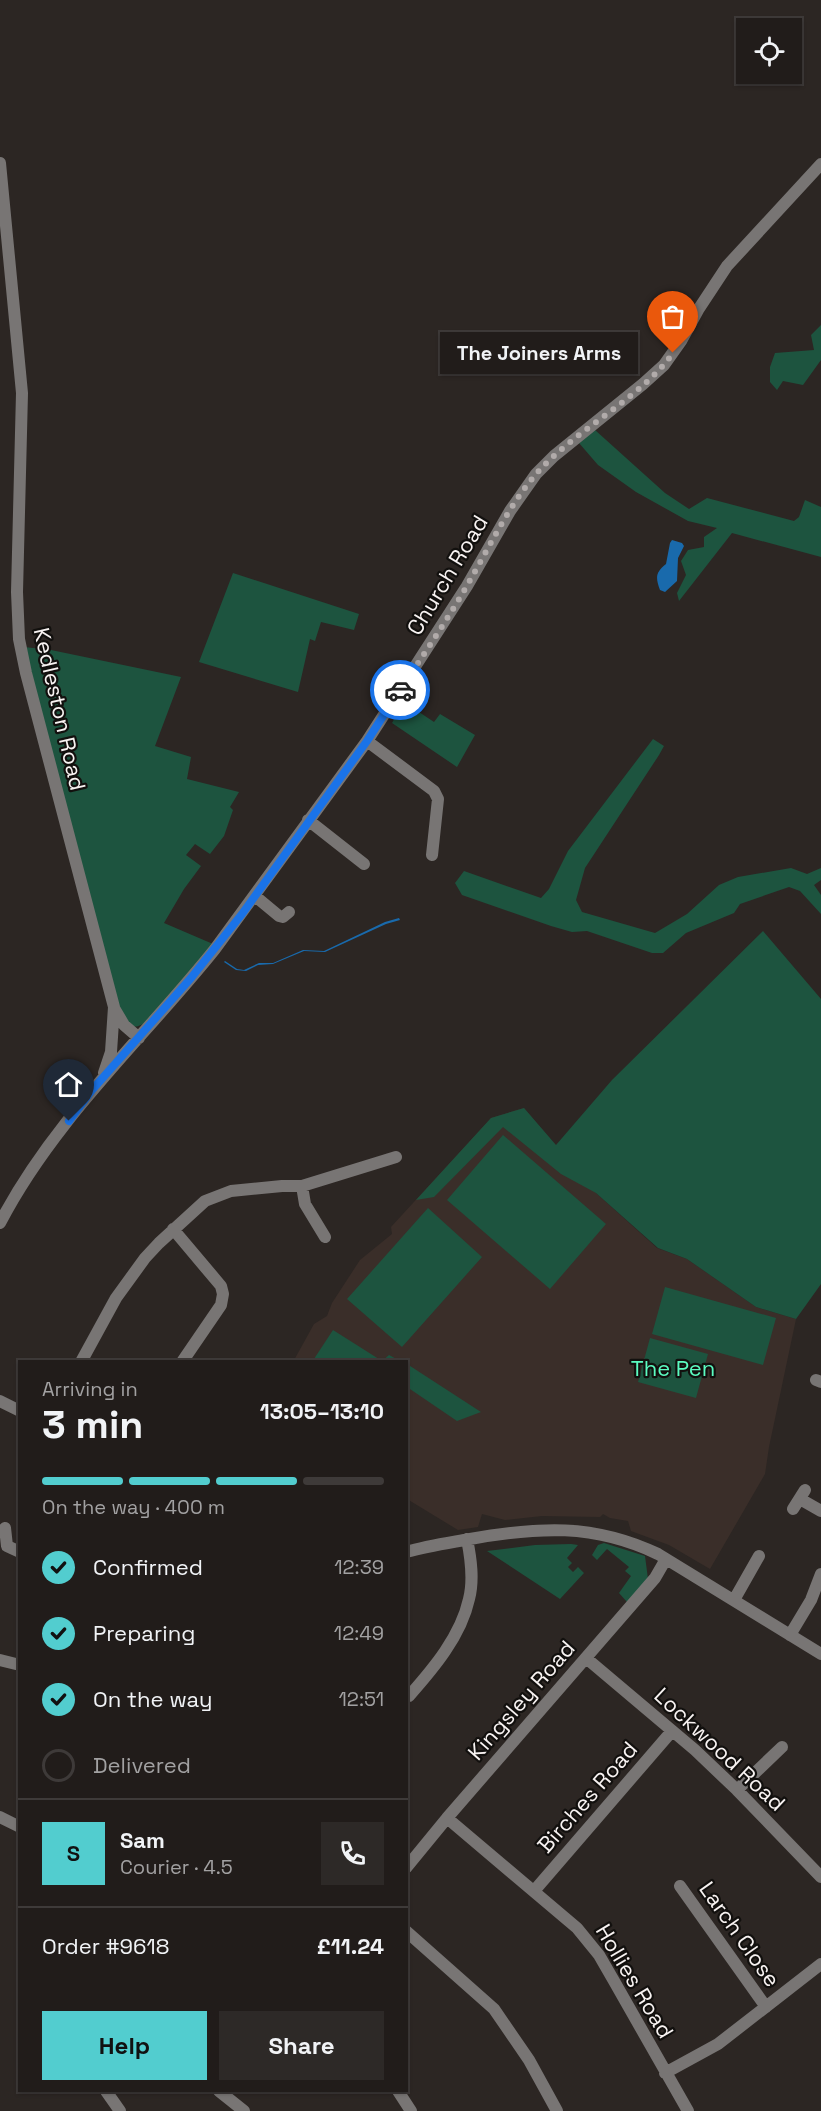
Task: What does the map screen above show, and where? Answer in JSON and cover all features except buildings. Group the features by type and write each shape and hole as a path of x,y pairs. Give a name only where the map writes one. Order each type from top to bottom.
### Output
{"street":[{"name":"Kedleston Road","path":"0,162 22,393 17,592 19,639 114,1007 136,1042 101,1080 29,1173 0,1223"},
{"name":"Church Road","path":"136,1042 191,978 255,896 367,741 467,586 510,511 536,474 554,456 644,384 664,365 727,266 821,164"},
{"path":"367,741 434,790 438,799 432,855"},
{"path":"308,820 364,864"},
{"path":"255,896 283,918 289,912"},
{"name":"Kedleston Road","path":"101,1080 109,1060 114,1007"},
{"path":"113,1029 136,1042"},
{"path":"82,1360 116,1298 145,1258 205,1201 222,1194 273,1187 302,1186 367,1171 396,1157"},
{"path":"302,1186 305,1204 322,1220 324,1237"},
{"path":"173,1230 221,1286 223,1294 221,1305 183,1360"},
{"path":"0,1401 18,1410"},
{"path":"799,1499 821,1511"},
{"path":"5,1528 3,1551 18,1552"},
{"path":"408,1552 467,1539 539,1529 571,1530 621,1540 666,1558 821,1654"},
{"path":"409,1696 442,1655 465,1613 470,1599 471,1579 467,1539"},
{"path":"734,1600 759,1556"},
{"name":"Kingsley Road","path":"408,1866 655,1578 666,1558"},
{"path":"790,1635 811,1600 821,1574"},
{"name":"Lockwood Road","path":"586,1658 672,1731 818,1868"},
{"path":"0,1660 18,1664"},
{"name":"Birches Road","path":"534,1891 672,1731"},
{"path":"737,1790 782,1747"},
{"path":"0,1817 18,1826"},
{"name":"Hollies Road","path":"447,1818 577,1928 599,1955 687,2111"},
{"name":"Larch Close","path":"680,1886 766,2007"},
{"path":"408,1932 494,2009 530,2060 557,2111"},
{"path":"665,2073 718,2044 821,1964"},
{"path":"107,2092 120,2111"},
{"path":"220,2092 244,2111"},
{"path":"399,2092 411,2111"}],"shaded area":[{"path":"524,1108 596,1193 657,1248 687,1259 756,1307 796,1319 765,1474 710,1569 669,1545 631,1531 628,1521 610,1518 603,1514 600,1517 542,1516 505,1520 482,1514 478,1527 458,1530 408,1500 408,1360 294,1360 314,1324 327,1316 332,1303 360,1260 392,1234 391,1227 491,1118"}],"green space":[{"path":"821,325 821,360 803,385 783,381 777,390 770,382 770,367 775,353 814,350 811,335"},
{"path":"595,430 665,493 689,509 707,498 794,521 799,517 805,500 821,507 821,557 732,533 679,601 677,593 686,575 681,561 688,550 704,547 704,537 717,528 688,521 636,492 598,465 579,443"},
{"path":"233,573 359,614 354,630 321,622 315,641 310,639 298,692 199,662"},
{"path":"24,647 51,650 181,677 155,746 191,757 187,779 239,792 230,807 233,810 224,836 210,854 195,844 186,855 201,866 164,923 213,944 150,1019 138,1026 131,1026 118,1008"},
{"path":"404,702 434,722 440,714 475,735 457,767 392,723"},
{"path":"653,739 664,746 585,868 576,900 582,912 655,933 687,914 719,885 738,877 791,868 807,874 821,868 821,880 814,885 821,895 821,914 800,891 789,887 740,904 734,913 686,933 663,953 652,953 587,931 572,932 551,926 462,895 455,883 464,871 541,898 549,889 568,851"},
{"path":"763,931 821,999 821,1284 796,1319 756,1307 687,1259 658,1248 596,1193 561,1174 503,1127 434,1197 416,1200 491,1118 524,1108 556,1145 612,1080"},
{"path":"503,1135 606,1224 550,1289 447,1200"},
{"path":"428,1208 482,1257 402,1347 347,1299"},
{"path":"665,1287 776,1318 763,1365 652,1334"},
{"path":"333,1330 380,1360 313,1360"},
{"name":"The Pen","path":"650,1338 708,1354 696,1398 638,1382"},
{"path":"389,1355 398,1360 383,1360"},
{"path":"408,1365 481,1412 457,1421 408,1388"},
{"path":"604,1543 645,1556 648,1579 627,1602 619,1593 631,1576 625,1571 629,1567 607,1549 597,1560 592,1555 598,1545"},
{"path":"535,1545 578,1545 567,1558 572,1563 568,1567 573,1572 578,1567 584,1573 560,1599 487,1551"}],"water":[{"path":"672,540 684,546 678,558 677,581 665,592 660,590 657,575 666,564"},
{"path":"399,918 400,920 386,924 325,952 304,951 273,964 258,965 246,971 236,970 224,962 244,970 259,963 273,963 303,950 324,951 385,922"}],"way so far":[{"path":"400,690 467,586 510,511 536,474 565,446 644,384 673,353"}],"place":[{"name":"The Joiners Arms","path":"673,353"}],"route":[{"path":"69,1121 92,1090 191,978 242,914 367,741 400,690"}]}
